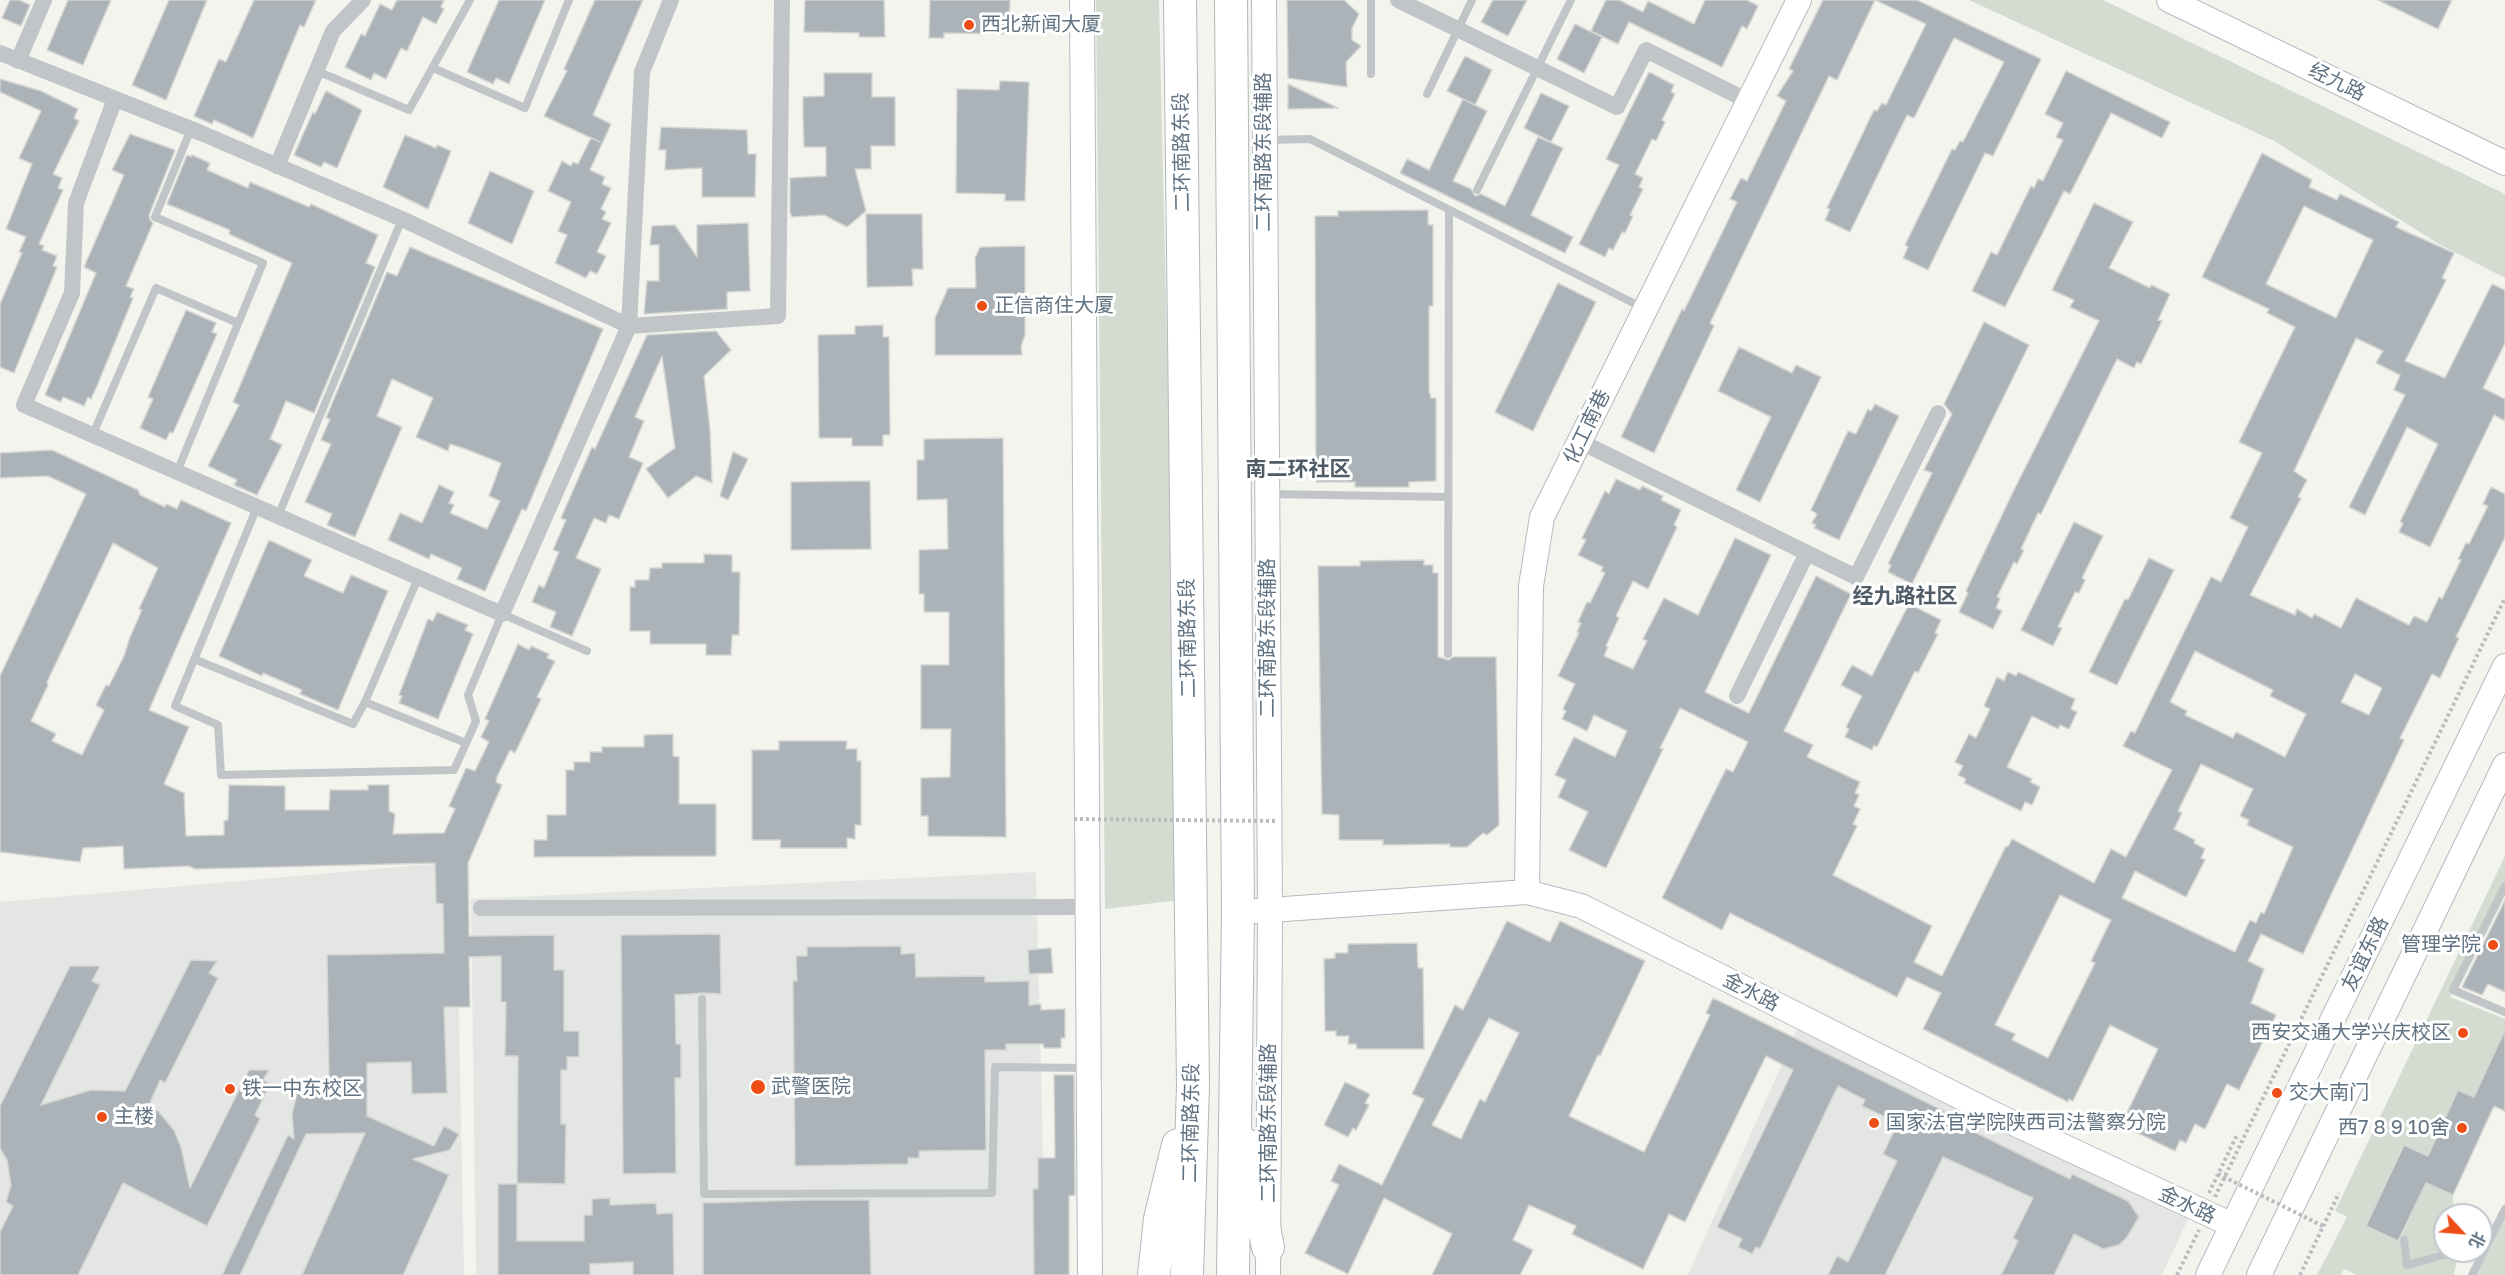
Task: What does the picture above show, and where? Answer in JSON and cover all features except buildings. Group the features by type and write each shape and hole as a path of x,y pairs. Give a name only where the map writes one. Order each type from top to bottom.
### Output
{"highway":[{"name":"二环南路东段","path":"1180,0 1193,1086 1187,1275"},
{"path":"1231,0 1238,911 1233,1275"},
{"path":"1234,1084 1268,1261"},
{"path":"1154,1275 1160,1219 1193,1086"}],"main road":[{"path":"1082,0 1090,1275"},
{"name":"二环南路东段辅路","path":"1264,0 1270,910 1268,1261"},
{"name":"化工南巷","path":"1527,892 1531,586 1542,517 1799,0"},
{"name":"经九路","path":"2169,0 2505,163"},
{"name":"友谊东路","path":"2208,1275 2505,666"},
{"path":"2259,1275 2505,765"},
{"name":"金水路","path":"1238,911 1527,892 1581,906 1996,1115 2207,1206 2232,1225"}],"street":[{"path":"18,61 44,0"},
{"path":"278,166 333,31 363,0"},
{"path":"115,99 76,203 72,293 24,405 502,614 629,326 642,72 671,0"},
{"path":"0,53 191,129 402,219 629,326 778,316 782,0"},
{"path":"1398,0 1617,107 1646,50 1748,101"},
{"path":"1579,441 1856,577 1938,414"},
{"path":"1737,696 1807,553"},
{"path":"481,908 1086,907"}],"lane":[{"path":"317,71 410,110 470,0"},
{"path":"433,68 525,108 569,0"},
{"path":"1371,0 1371,74"},
{"path":"1427,94 1472,0"},
{"path":"1477,190 1571,0"},
{"path":"177,471 263,263 155,217 191,129"},
{"path":"1264,140 1310,139 1645,309"},
{"path":"1448,654 1449,210"},
{"path":"278,516 402,219"},
{"path":"93,434 156,288 238,322"},
{"path":"1267,494 1448,496"},
{"path":"257,507 175,706 218,724 221,775 454,770 476,721 468,695 502,614 587,651"},
{"path":"194,659 353,724 365,702 418,578"},
{"path":"365,702 466,743"},
{"path":"2505,886 2453,990 2505,1012"},
{"path":"702,999 704,1194 992,1193 995,1067 1088,1068"},
{"path":"2493,1233 2505,1209"},
{"path":"2404,1239 2407,1265 2433,1258"}],"path":[{"path":"2177,1275 2207,1206 2505,598"},
{"path":"1074,819 1275,821"},
{"path":"2207,1206 2218,1174 2237,1135"},
{"path":"2218,1174 2323,1226"},
{"path":"2300,1275 2339,1193"}],"shaded area":[{"path":"1096,0 1159,0 1180,900 1105,909"},
{"path":"1969,0 2103,0 2505,194 2505,278 2439,244 2274,141"},
{"path":"2505,856 2505,883 2450,997 2505,1019 2505,1030 2474,1097 2458,1090 2428,1156 2403,1145 2366,1226 2399,1241 2426,1183 2453,1195 2453,1203 2433,1203 2433,1263 2456,1263 2454,1275 2356,1275 2344,1269 2341,1275 2317,1275 2347,1217 2335,1211"},
{"name":"铁一中东校区","path":"456,862 464,1275 0,1275 0,902"},
{"name":"武警医院","path":"1036,872 1046,1275 476,1275 471,899"},
{"name":"国家法官学院陕西司法警察分院","path":"1798,1028 2188,1219 2162,1275 1688,1275"},
{"path":"2505,1209 2505,1275 2472,1275 2478,1263 2493,1263 2493,1233"}],"place":[{"name":"西北新闻大厦","path":"969,25"},
{"name":"正信商住大厦","path":"982,306"},
{"name":"管理学院","path":"2493,945"},
{"name":"西安交通大学兴庆校区","path":"2463,1033"},
{"name":"武警医院","path":"758,1087"},
{"name":"铁一中东校区","path":"230,1089"},
{"name":"交大南门","path":"2277,1093"},
{"name":"主楼","path":"102,1117"},
{"name":"国家法官学院陕西司法警察分院","path":"1874,1123"},
{"name":"西7 8 9 10舍","path":"2462,1128"}],"district":[{"name":"南二环社区","path":"1298,469"},
{"name":"经九路社区","path":"1905,596"}]}
